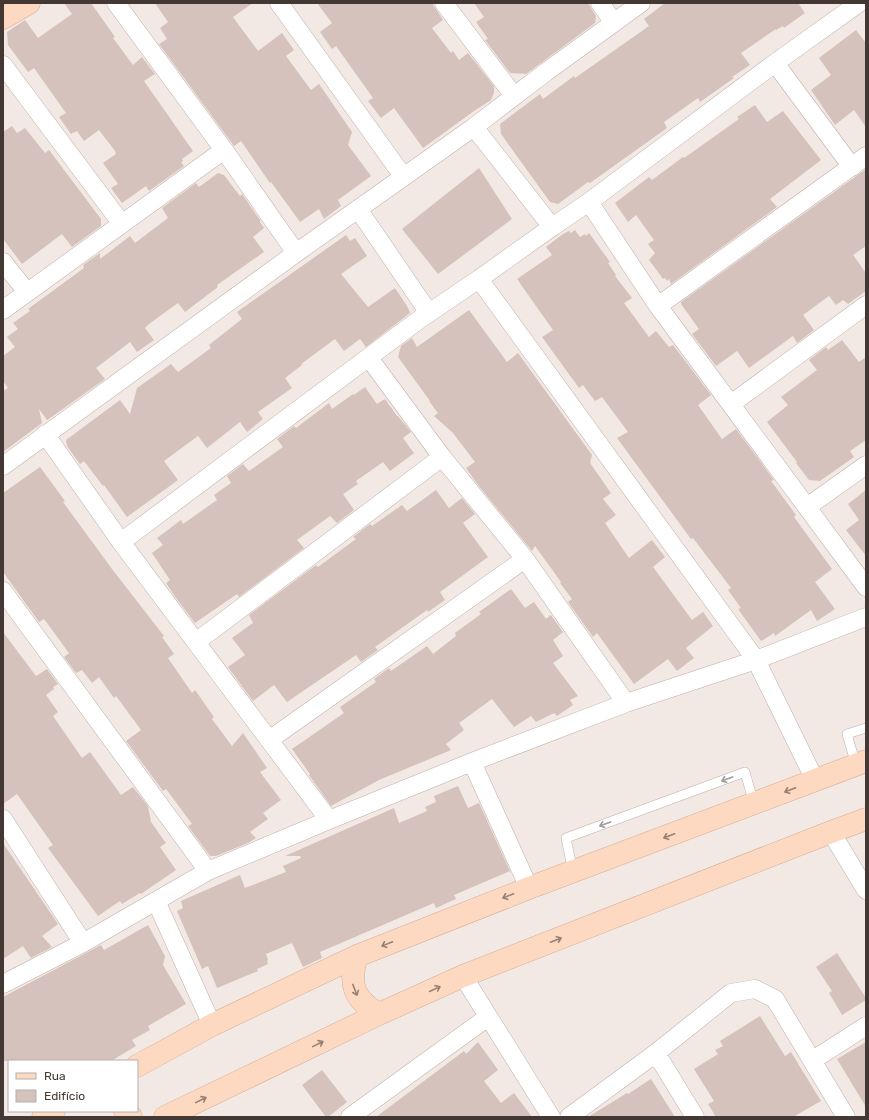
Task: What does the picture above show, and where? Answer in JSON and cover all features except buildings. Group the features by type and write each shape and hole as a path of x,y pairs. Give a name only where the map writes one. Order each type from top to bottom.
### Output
{"street":[{"path":"3,18 29,3"},
{"path":"116,3 224,150 296,253"},
{"path":"279,3 403,176"},
{"path":"444,3 514,96"},
{"path":"600,3 614,22"},
{"path":"3,466 296,253 474,127 641,3"},
{"path":"121,542 429,313 589,202 858,3"},
{"path":"775,63 852,167"},
{"path":"3,65 122,224"},
{"path":"474,127 552,227"},
{"path":"3,310 224,150"},
{"path":"658,306 866,156"},
{"path":"589,202 658,306 866,587"},
{"path":"358,209 429,313"},
{"path":"3,262 27,292"},
{"path":"479,279 756,660 815,780"},
{"path":"730,404 866,305"},
{"path":"369,358 442,457 525,559 626,703"},
{"path":"45,434 121,542 329,820"},
{"path":"196,642 442,457"},
{"path":"807,507 866,465"},
{"path":"269,740 525,559"},
{"path":"3,591 9,612 208,871"},
{"path":"3,984 83,943 208,871 472,762 626,703 756,660 866,617"},
{"path":"472,762 529,888"},
{"path":"138,1065 212,1025 357,956 529,888 861,763"},
{"path":"3,819 83,943"},
{"path":"165,1117 379,1014 463,976 831,832 866,820"},
{"path":"831,832 866,890"},
{"path":"156,900 212,1025"},
{"path":"357,956 353,969 353,983 358,996 367,1007 379,1014"},
{"path":"463,976 551,1117"},
{"path":"569,1117 656,1053 730,993 755,989 775,999 846,1117"},
{"path":"350,1117 488,1017"},
{"path":"813,1060 866,1026"},
{"path":"656,1053 695,1117"},
{"path":"43,1117 52,1112"}],"lane":[{"path":"861,763 847,734 866,728"},
{"path":"573,872 566,838 745,772 754,804"}]}
